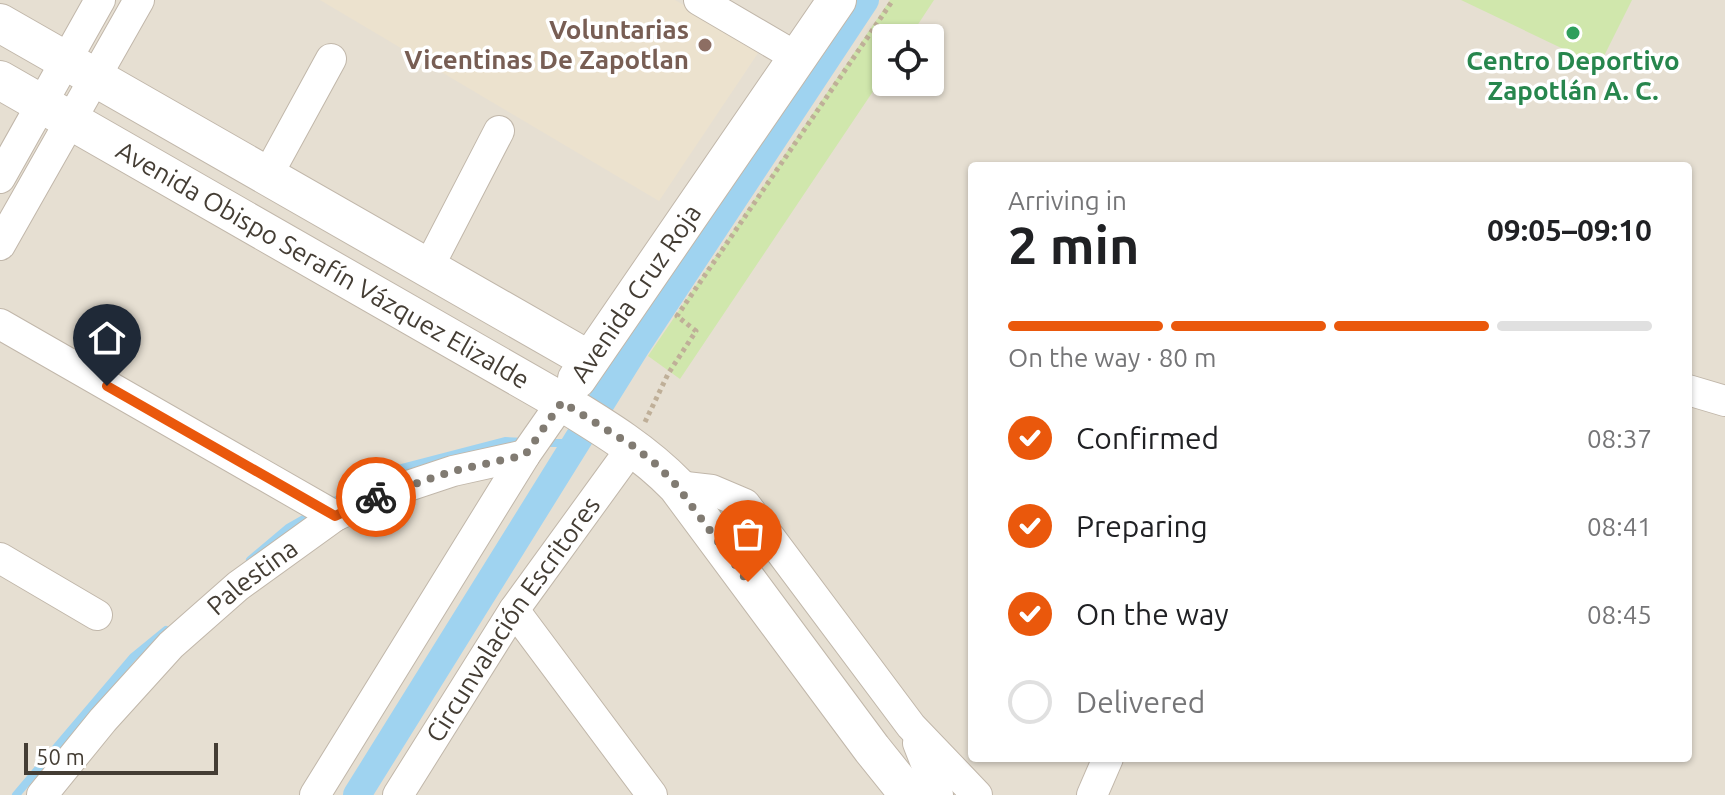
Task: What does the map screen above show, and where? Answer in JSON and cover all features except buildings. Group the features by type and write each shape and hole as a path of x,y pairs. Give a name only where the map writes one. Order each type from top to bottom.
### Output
{"street":[{"path":"80,69 100,0"},
{"path":"0,245 56,112 80,69 139,0"},
{"path":"699,0 798,58"},
{"name":"Avenida Cruz Roja","path":"315,795 525,455 572,408 589,360 837,0"},
{"name":"Avenida Obispo Serafín Vázquez Elizalde","path":"0,23 589,360"},
{"path":"267,176 331,59"},
{"name":"Avenida Obispo Serafín Vázquez Elizalde","path":"0,80 572,408 657,465 677,486 909,795"},
{"path":"0,178 56,112"},
{"path":"428,268 499,131"},
{"path":"0,324 335,516"},
{"path":"1692,391 1725,401"},
{"name":"Circunvalación Escritores","path":"407,791 514,610 626,442"},
{"name":"Palestina","path":"42,795 103,720 171,645 238,586 335,516 381,495 453,471 525,455"},
{"path":"677,486 712,490 745,504 911,726 977,795"},
{"path":"0,558 97,615"},
{"path":"514,610 652,795"},
{"path":"911,726 938,795"},
{"path":"1092,795 1106,762"}],"path":[{"path":"626,442 696,331 677,316 893,0"}],"shaded area":[{"path":"0,0 1725,0 1725,795 0,795"},
{"path":"320,0 675,0 760,50 659,201"}],"green space":[{"path":"890,0 934,0 918,24 874,24"},
{"name":"Centro Deportivo Zapotlán A. C.","path":"1461,0 1632,0 1599,66"},
{"path":"872,26 872,93 680,379 648,356"}],"waterway":[{"path":"357,795 635,348 865,0"},
{"path":"335,501 382,473 505,441 526,442"},
{"path":"543,443 576,443"},
{"path":"250,560 288,528 316,512"},
{"path":"16,795 133,657 166,630"}],"way so far":[{"path":"376,497 453,471 525,455 562,402 633,446 657,465 677,486 748,582"}],"place":[{"name":"Centro Deportivo Zapotlán A. C.","path":"1573,33"},
{"name":"Voluntarias Vicentinas De Zapotlan","path":"705,45"}],"route":[{"path":"107,386 335,516 376,497"}]}
